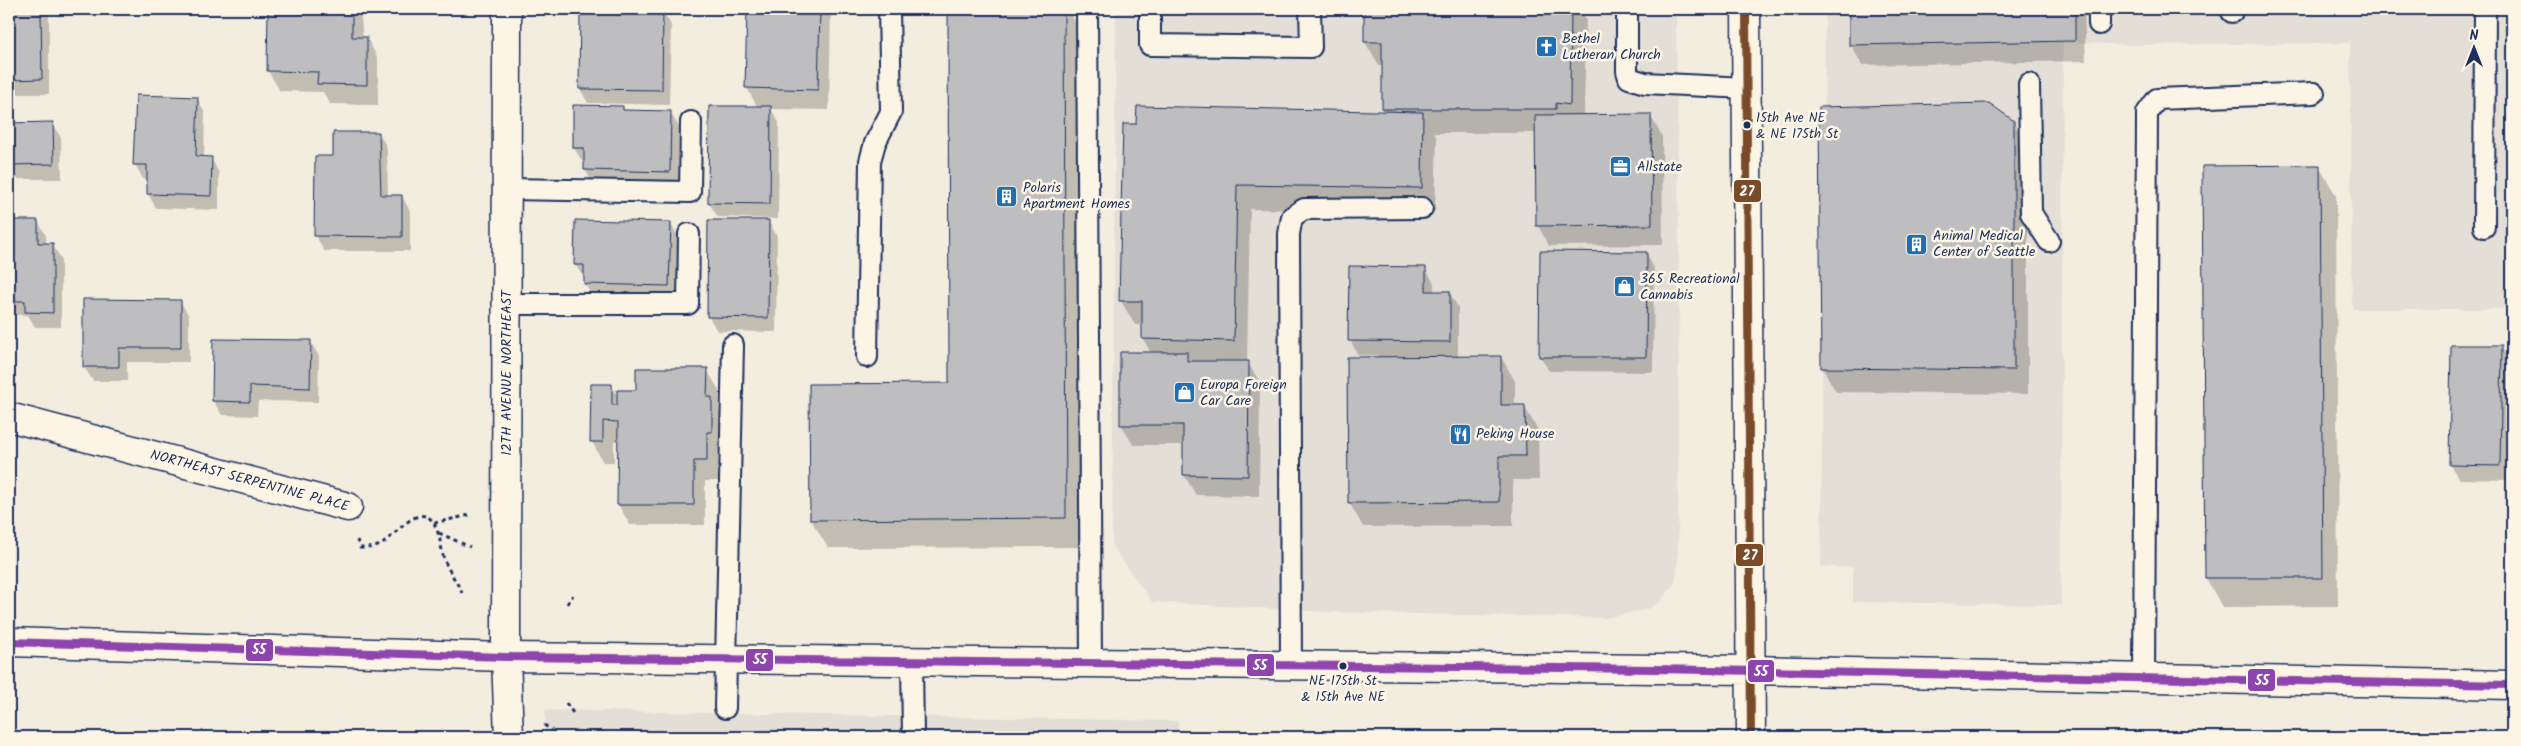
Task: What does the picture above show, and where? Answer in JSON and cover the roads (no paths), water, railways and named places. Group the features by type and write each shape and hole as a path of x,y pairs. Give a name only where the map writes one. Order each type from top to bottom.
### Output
{"main road":[{"name":"12TH AVENUE NORTHEAST","path":"507,9 506,657 509,737"},
{"path":"1746,9 1749,670 1751,737"},
{"name":"NORTHEAST SERPENTINE PLACE","path":"9,417 348,507"},
{"path":"9,642 506,657 1749,670 2512,685"}],"lane":[{"path":"867,357 870,161 875,142 891,112 889,9"},
{"path":"1088,9 1091,663"},
{"path":"1150,9 1150,45 1311,47 1310,9"},
{"path":"1627,9 1627,71 1629,78 1645,83 1746,88"},
{"path":"2484,227 2485,9"},
{"path":"2029,84 2031,213 2049,241"},
{"path":"2144,678 2146,113 2157,100 2314,93"},
{"path":"507,189 690,192 691,122"},
{"path":"1291,665 1290,234 1292,217 1304,209 1422,208"},
{"path":"506,304 688,304 689,234"},
{"path":"725,708 733,346"},
{"path":"912,661 913,737"}],"place":[{"name":"Bethel Lutheran Church","path":"1546,47"},
{"name":"15th Ave NE & NE 175th St","path":"1747,125"},
{"name":"Allstate","path":"1621,167"},
{"name":"Polaris Apartment Homes","path":"1007,196"},
{"name":"Animal Medical Center of Seattle","path":"1917,244"},
{"name":"365 Recreational Cannabis","path":"1624,287"},
{"name":"Europa Foreign Car Care","path":"1184,393"},
{"name":"Peking House","path":"1460,434"},
{"name":"NE 175th St & 15th Ave NE","path":"1343,666"}]}
